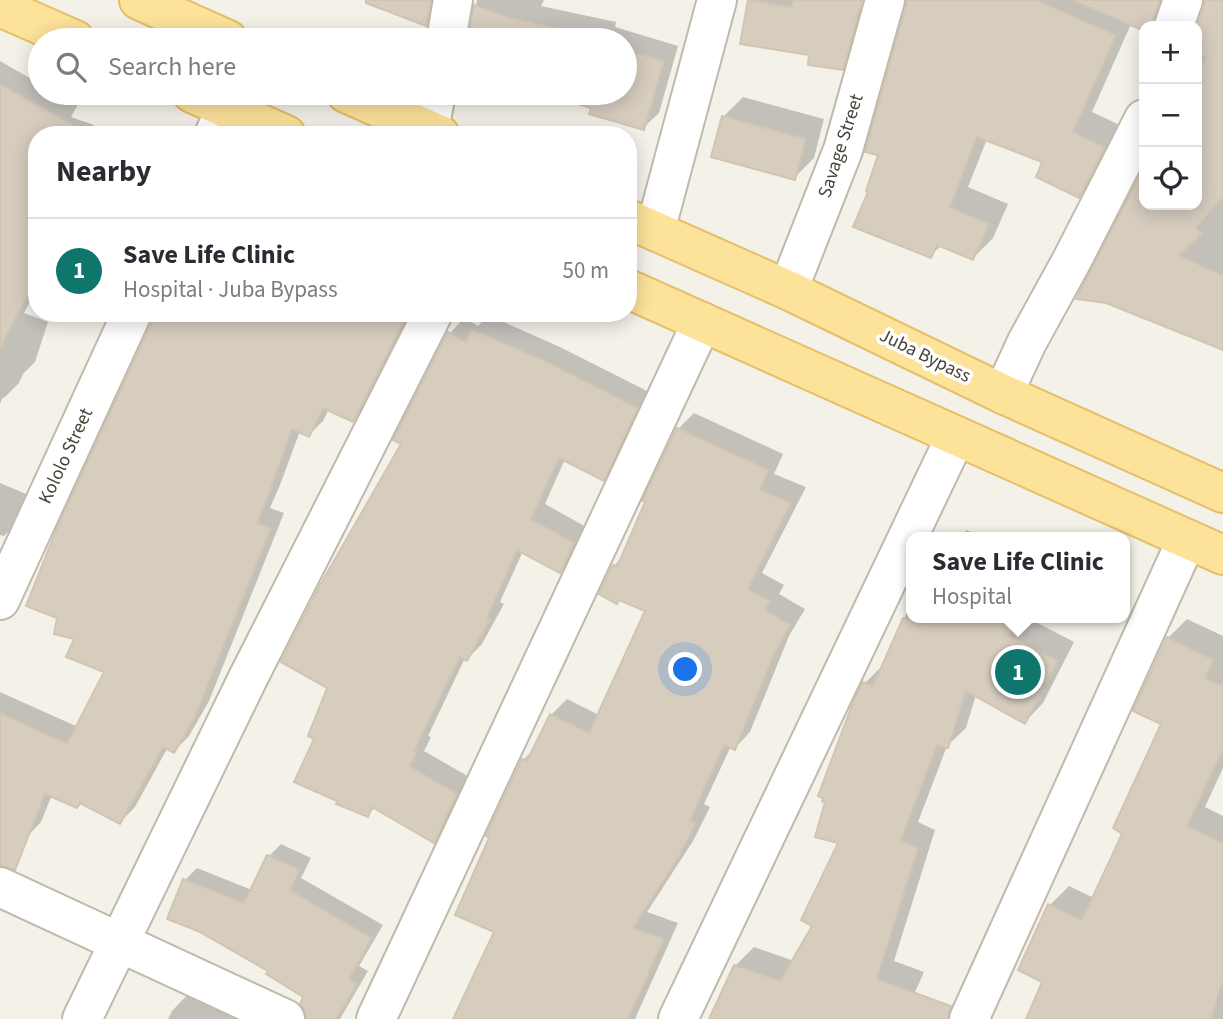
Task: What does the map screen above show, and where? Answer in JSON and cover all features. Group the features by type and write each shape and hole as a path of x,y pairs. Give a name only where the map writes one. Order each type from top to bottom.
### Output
{"main road":[{"path":"162,5 205,28"},
{"path":"0,7 48,28"},
{"path":"204,105 220,121 244,126"},
{"path":"373,105 421,126"},
{"name":"Juba Bypass","path":"642,225 788,290 1003,394 1223,493"},
{"path":"637,293 1223,555"}],"street":[{"path":"448,28 453,0"},
{"path":"642,225 717,0"},
{"name":"Savage Street","path":"788,290 843,150 885,0"},
{"path":"1176,21 1183,0"},
{"path":"435,126 436,105"},
{"path":"1003,394 1027,342 1139,129"},
{"name":"Kololo Street","path":"0,600 128,322"},
{"path":"82,1019 248,678 428,322"},
{"path":"376,1019 702,322"},
{"path":"910,532 956,436"},
{"path":"969,1019 1187,539"},
{"path":"678,1019 906,541"},
{"path":"0,887 285,1019"}],"building":[{"path":"366,0 431,0 426,26 366,3"},
{"path":"748,0 792,7 793,0 862,0 843,70 808,65 809,55 740,44"},
{"path":"906,0 1036,0 1116,35 1073,132 1105,147 1079,198 1036,177 1042,162 977,137 950,207 989,224 973,260 937,245 931,258 853,227 868,192 866,191 878,155 865,152"},
{"path":"1072,0 1160,0 1153,21 1139,21 1139,29"},
{"path":"1204,0 1223,0 1223,197 1196,228 1202,234 1179,255 1223,276 1223,350 1106,303 1076,299 1139,177 1139,210 1202,210 1202,63 1206,58 1202,56 1202,21 1199,21"},
{"path":"474,5 507,17 556,28 470,28"},
{"path":"637,53 664,61 644,130 589,114 591,108 581,105 637,105"},
{"path":"0,84 28,100 28,105 37,105 75,126 28,126 28,294 0,348"},
{"path":"722,116 806,139 795,180 711,157"},
{"path":"152,322 403,322 353,422 323,408 309,437 292,429 257,523 271,528 195,717 174,753 163,747 120,824 80,803 77,808 45,794 15,870 0,865 0,713 67,744 104,672 66,657 74,639 54,634 57,618 26,606 57,528"},
{"path":"471,329 545,361 638,408 604,481 559,458 531,519 574,543 560,573 517,550 487,618 490,619 467,661 460,657 414,751 417,752 410,766 457,794 434,843 372,807 368,817 294,782 314,739 308,736 327,688 281,662 319,587 401,444 393,440 448,332 466,342"},
{"path":"677,428 769,470 760,490 791,503 748,589 770,601 765,610 790,625 774,654 735,750 724,745 690,820 696,823 678,858 633,928 664,939 628,1019 453,1019 494,932 455,915 489,838 486,836 522,759 527,761 550,714 589,733 645,611 619,600 617,604 599,594 613,565 617,567 645,502 642,501"},
{"path":"903,618 906,618 906,623 1016,623 1010,636 1058,661 1025,724 966,691 948,748 937,745 901,840 918,848 877,979 951,1006 947,1019 709,1019 734,965 780,981 812,926 801,920 838,843 815,837 825,802 818,796 863,682 873,686"},
{"path":"1167,637 1214,660 1205,678 1223,686 1223,749 1187,826 1223,843 1223,980 1211,1019 1026,1019 1042,982 1018,970 1048,904 1082,920 1122,834 1113,828 1161,724 1133,711"},
{"path":"267,855 300,870 290,890 372,938 349,979 357,984 336,1019 307,1019 300,1004 303,997 266,974 268,971 198,931 167,919 183,879 244,903"}],"place":[{"name":"Save Life Clinic","path":"1018,672"}]}
